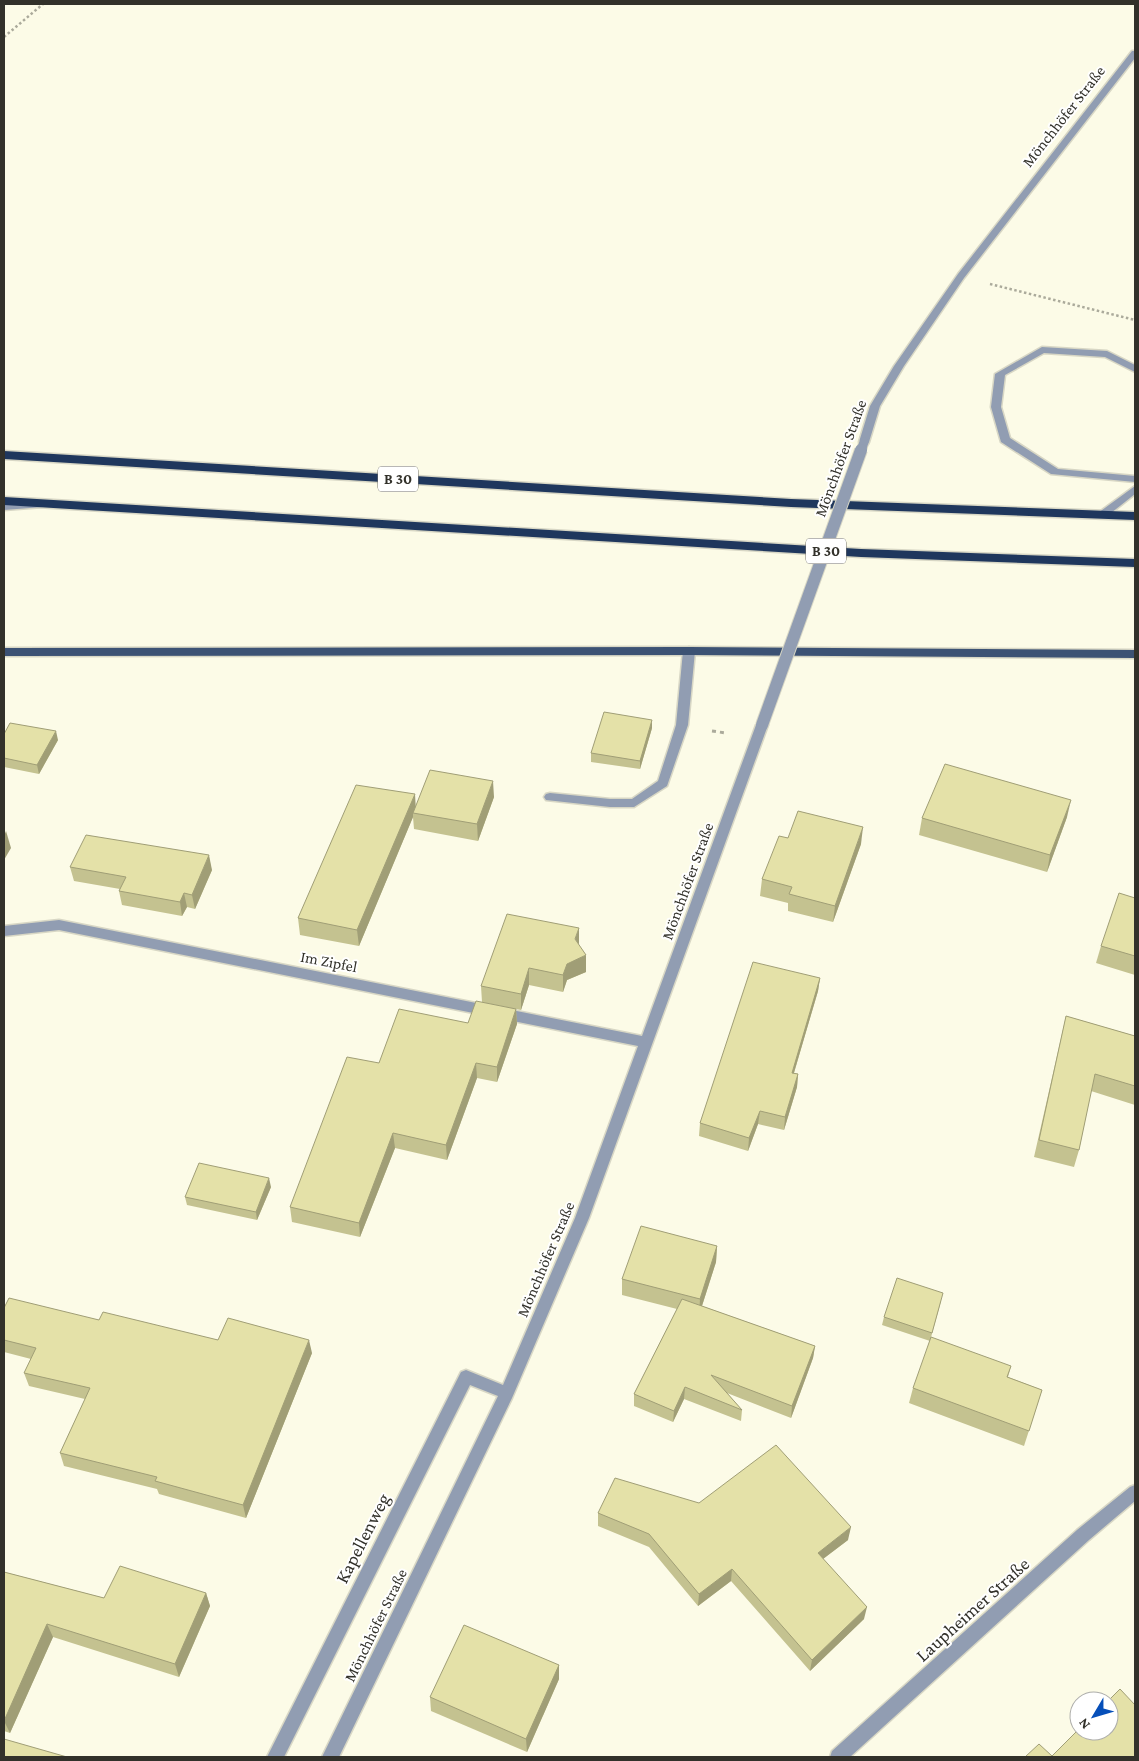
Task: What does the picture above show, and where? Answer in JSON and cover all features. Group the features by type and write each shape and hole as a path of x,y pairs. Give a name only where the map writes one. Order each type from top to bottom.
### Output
{"highway":[{"name":"B 30","path":"4,455 791,502 1135,516"},
{"name":"B 30","path":"4,501 851,553 1135,563"}],"main road":[{"path":"4,652 689,651 1135,654"}],"street":[{"name":"Mönchhöfer Straße","path":"330,1757 507,1392 582,1218 880,398 899,366 961,276 1135,53"},
{"path":"1135,369 1107,354 1042,350 1000,374 996,407 1005,440 1055,472 1135,479"},
{"path":"1102,515 1135,489"},
{"path":"4,507 52,505"},
{"path":"550,797 610,803 634,803 663,782 682,725 689,651"},
{"name":"Im Zipfel","path":"4,931 59,925 647,1042"},
{"name":"Kapellenweg","path":"275,1757 466,1377 507,1392"},
{"name":"Laupheimer Straße","path":"838,1757 1083,1535 1135,1492"}],"path":[{"path":"4,37 42,4"},
{"path":"961,276 1135,320"},
{"path":"682,725 757,739"}],"building":[{"path":"604,712 652,720 640,761 591,753"},
{"path":"10,723 56,731 37,765 4,758 4,734"},
{"path":"945,764 1071,800 1050,855 922,818"},
{"path":"430,770 493,781 477,824 413,813"},
{"path":"356,785 415,794 357,930 298,918"},
{"path":"798,811 863,827 835,906 789,894 792,887 762,879 779,836 788,838"},
{"path":"86,835 209,855 192,895 184,893 180,902 119,891 126,877 70,867"},
{"path":"1119,893 1135,898 1135,956 1101,946"},
{"path":"507,914 579,928 575,939 586,955 567,964 563,975 529,968 521,994 481,986"},
{"path":"753,962 820,978 792,1073 798,1074 785,1117 760,1111 749,1138 700,1123"},
{"path":"476,1001 516,1009 497,1067 476,1063 446,1145 393,1133 359,1223 290,1207 347,1057 379,1063 399,1009 468,1023"},
{"path":"1066,1016 1135,1036 1135,1086 1095,1074 1079,1150 1039,1140"},
{"path":"199,1163 269,1178 256,1212 185,1197"},
{"path":"641,1226 717,1246 700,1299 622,1279"},
{"path":"897,1278 943,1293 932,1333 884,1317"},
{"path":"9,1298 99,1320 103,1312 218,1340 228,1318 309,1340 243,1505 155,1481 157,1477 60,1453 90,1388 24,1373 36,1348 4,1340 4,1308"},
{"path":"682,1299 815,1346 792,1406 711,1375 742,1410 685,1387 674,1411 634,1394"},
{"path":"931,1337 1011,1366 1007,1377 1042,1390 1029,1431 913,1388"},
{"path":"776,1445 851,1527 818,1553 867,1607 812,1660 732,1569 699,1594 649,1534 598,1513 615,1478 699,1503"},
{"path":"120,1566 206,1593 175,1664 47,1624 4,1721 4,1572 104,1598"},
{"path":"464,1625 559,1665 526,1739 430,1697"},
{"path":"1120,1689 1135,1705 1135,1757 1025,1757 1039,1744 1052,1756 1069,1739 1069,1741 1119,1741 1118,1691"},
{"path":"4,1739 67,1757 4,1757"}]}
